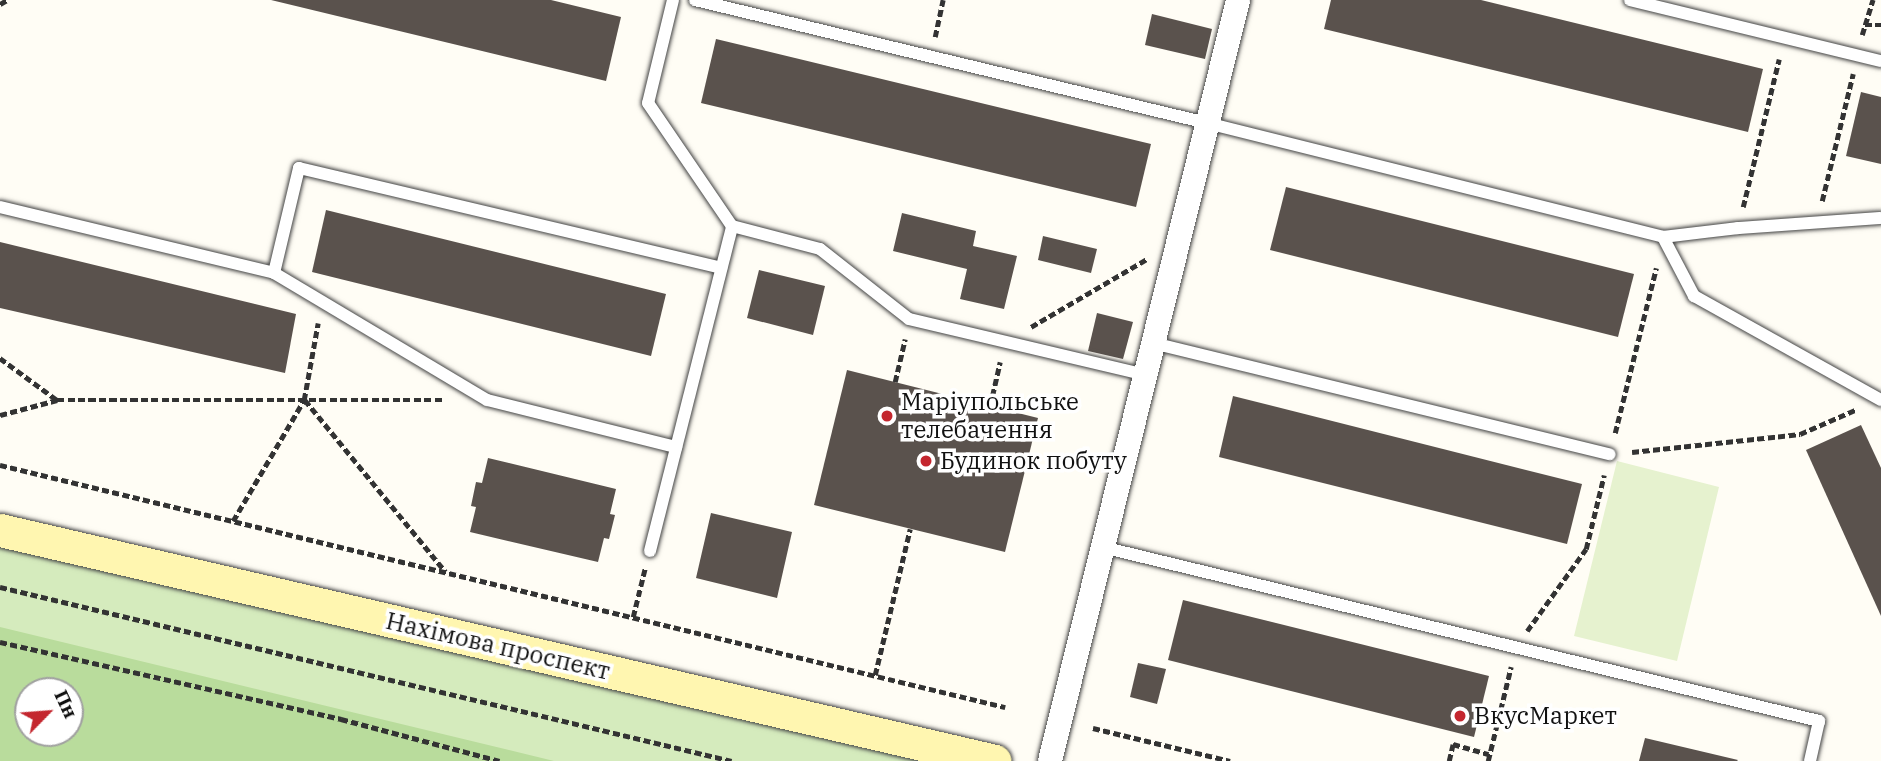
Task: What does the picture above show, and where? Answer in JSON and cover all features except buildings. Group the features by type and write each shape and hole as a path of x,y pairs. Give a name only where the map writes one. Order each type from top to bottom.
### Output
{"main road":[{"name":"Нахімова проспект","path":"0,530 995,761"}],"street":[{"path":"1050,761 1238,0"}],"lane":[{"path":"673,0 648,103 732,226 820,249 909,319 1145,375"},
{"path":"695,0 1207,123 1663,237 1738,228 1881,218"},
{"path":"1630,0 1881,61"},
{"path":"274,273 299,167 721,268"},
{"path":"0,207 274,273 487,400 676,447"},
{"path":"650,551 732,226"},
{"path":"1663,237 1694,296 1880,400"},
{"path":"1153,343 1610,454"},
{"path":"1102,547 1819,721 1810,761"}],"path":[{"path":"0,4 7,0"},
{"path":"930,57 943,0"},
{"path":"1817,223 1873,0"},
{"path":"1865,25 1881,25"},
{"path":"1738,228 1784,37"},
{"path":"1631,368 1663,237"},
{"path":"990,406 1005,342 1178,240"},
{"path":"233,521 304,400 322,302"},
{"path":"895,382 909,319"},
{"path":"0,358 57,400"},
{"path":"0,415 57,400 487,400"},
{"path":"304,400 446,572"},
{"path":"1610,454 1800,434 1880,400"},
{"path":"0,465 1005,707"},
{"path":"875,675 909,529"},
{"path":"1488,761 1516,647 1586,549"},
{"path":"633,617 650,551"},
{"path":"0,587 732,761"},
{"path":"0,642 341,719 500,761"},
{"path":"1093,727 1230,761"},
{"path":"1448,761 1453,744 1489,754"}],"green space":[{"path":"1617,461 1719,487 1677,661 1574,636"},
{"path":"0,534 942,761 0,761"},
{"path":"0,627 554,761 0,761"}],"place":[{"name":"Маріупольське телебачення","path":"887,416"},
{"name":"Будинок побуту","path":"926,461"},
{"name":"ВкусМаркет","path":"1460,716"}]}
